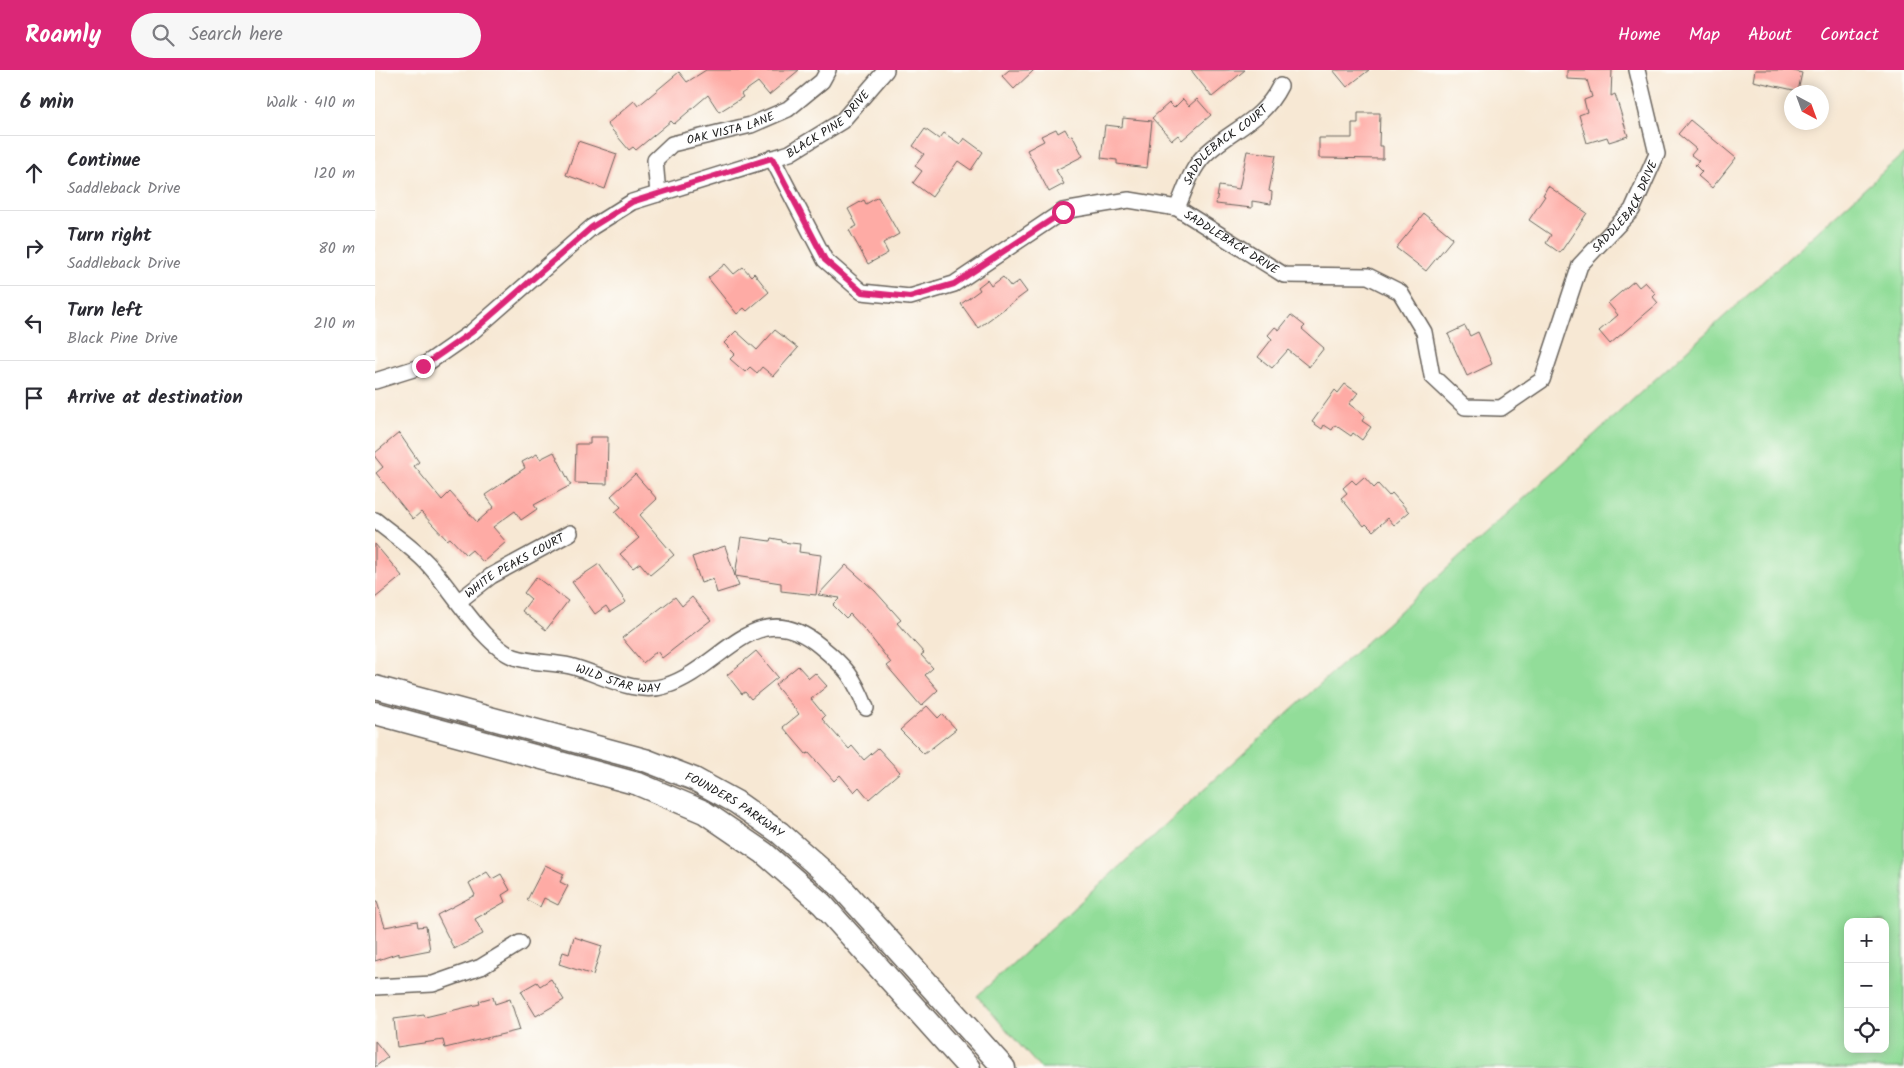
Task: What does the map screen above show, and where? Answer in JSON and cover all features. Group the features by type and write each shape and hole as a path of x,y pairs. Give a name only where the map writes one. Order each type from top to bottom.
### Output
{"highway":[{"name":"FOUNDERS PARKWAY","path":"375,686 645,760 694,779 736,802 779,832 840,886 1004,1068"},
{"name":"FOUNDERS PARKWAY","path":"375,712 638,784 703,812 764,853 822,904 969,1068"}],"street":[{"name":"OAK VISTA LANE","path":"658,194 655,160 672,144 751,125 788,109 822,81 828,70"},
{"name":"BLACK PINE DRIVE","path":"375,381 423,366 472,332 592,227 632,202 790,153 842,121 886,70"},
{"name":"SADDLEBACK DRIVE","path":"772,158 825,260 862,292 910,297 954,284 1063,212 1129,200 1177,208 1284,275 1367,276 1400,292 1424,332 1432,376 1465,407 1501,408 1542,380 1580,265 1632,210 1657,154 1637,70"},
{"name":"SADDLEBACK COURT","path":"1177,208 1199,162 1209,151 1245,127 1274,98 1280,86"},
{"name":"WILD STAR WAY","path":"375,520 427,562 493,644 514,657 570,666 632,686 647,688 664,686 687,676 745,636 763,628 784,626 810,637 842,664 856,682 866,708"},
{"name":"WHITE PEAKS COURT","path":"459,601 491,576 570,533"},
{"path":"375,987 433,984 481,967 520,943"}],"green space":[{"path":"1904,153 1904,1068 1040,1068 977,996"}],"building":[{"path":"706,70 799,70 769,95 758,82 741,94 743,97 719,112 708,95 674,124 671,121 636,150 633,147 629,150 607,124 634,101 638,106 679,72 687,82"},
{"path":"1009,70 1034,70 1014,89 1002,76"},
{"path":"1191,70 1245,70 1212,97"},
{"path":"1333,70 1369,70 1347,87"},
{"path":"1567,70 1612,70 1611,96 1615,94 1628,136 1609,142 1607,137 1587,143 1579,115 1587,112 1584,100 1592,97 1587,80 1567,79"},
{"path":"1755,70 1790,70 1802,73 1799,85 1784,85 1784,88 1753,81"},
{"path":"1183,99 1189,106 1197,99 1211,115 1182,140 1178,135 1172,140 1152,118 1169,103 1174,108"},
{"path":"1358,113 1380,113 1379,146 1383,146 1383,159 1319,158 1319,138 1352,138 1352,123 1358,123"},
{"path":"1123,118 1152,121 1147,168 1117,164 1117,160 1101,158 1105,125 1122,127"},
{"path":"1690,120 1736,158 1712,188 1698,176 1702,172 1695,165 1699,161 1691,155 1696,149 1678,134"},
{"path":"925,129 939,139 944,133 960,144 964,138 983,152 971,170 958,161 932,197 913,183 922,171 915,166 924,154 913,146"},
{"path":"1056,129 1058,133 1065,129 1069,136 1072,135 1083,156 1056,170 1064,184 1049,192 1027,150 1044,141 1041,136"},
{"path":"578,141 617,154 605,189 566,175"},
{"path":"1247,151 1276,155 1269,191 1272,192 1271,204 1252,201 1252,208 1216,204 1219,186 1239,189"},
{"path":"1548,186 1587,213 1560,253 1546,243 1551,235 1529,220 1545,196 1543,195"},
{"path":"878,197 899,234 883,243 888,253 868,264 849,230 857,226 848,209 864,200 866,204"},
{"path":"1424,214 1453,238 1426,271 1396,248"},
{"path":"725,264 734,274 743,267 751,276 754,273 769,292 747,311 744,308 737,314 708,278"},
{"path":"1003,277 1011,287 1019,281 1027,292 978,328 961,304 980,290 978,287 987,280 991,286"},
{"path":"1634,281 1639,287 1645,282 1656,294 1653,297 1658,303 1610,344 1599,331 1618,315 1608,303"},
{"path":"1291,315 1305,326 1302,329 1324,348 1309,367 1288,350 1272,368 1258,357 1272,339 1268,335 1275,327 1279,330"},
{"path":"1465,326 1470,336 1478,332 1492,364 1467,376 1448,334"},
{"path":"775,330 798,348 773,376 762,367 757,373 750,367 745,372 730,359 735,354 724,343 736,331 757,350"},
{"path":"1345,384 1358,393 1349,404 1365,416 1362,421 1371,427 1362,440 1353,433 1351,436 1335,425 1332,430 1324,425 1322,429 1312,422 1335,390 1338,393"},
{"path":"399,433 419,462 414,466 442,500 450,492 477,522 494,507 485,495 525,468 522,462 537,454 540,459 554,452 571,485 534,505 537,509 521,520 515,511 493,527 506,542 483,562 472,550 466,555 450,538 447,540 421,512 413,519 376,473 383,467 375,457 375,453"},
{"path":"590,437 608,437 607,484 575,483 576,444 590,444"},
{"path":"635,474 657,499 640,515 674,555 650,575 640,563 633,568 620,554 639,538 615,512 621,507 611,496"},
{"path":"1364,477 1374,488 1378,484 1389,496 1392,493 1409,512 1394,525 1388,518 1373,531 1366,524 1364,526 1341,498 1347,493 1343,488 1352,480 1356,484"},
{"path":"741,537 770,541 771,538 782,540 782,542 800,544 799,552 821,555 816,595 781,591 781,583 735,576"},
{"path":"375,544 402,576 375,598"},
{"path":"725,546 739,586 717,593 713,579 701,583 692,557"},
{"path":"599,564 626,602 610,612 606,606 595,614 572,582"},
{"path":"846,565 875,591 901,620 897,623 924,653 921,655 933,668 925,675 938,690 921,706 887,666 891,663 866,631 850,614 846,618 833,605 840,598 818,595"},
{"path":"536,577 568,601 546,630 522,611 531,599 524,593"},
{"path":"675,597 682,606 692,597 711,620 662,658 657,651 643,663 622,638"},
{"path":"756,651 778,677 751,699 745,692 742,694 727,675"},
{"path":"798,666 809,678 815,673 827,686 811,699 825,716 822,719 849,749 852,746 864,760 878,748 900,772 869,799 859,787 854,792 840,775 834,781 809,753 806,754 783,727 799,714 775,685"},
{"path":"927,706 938,718 942,714 956,729 924,754 900,730"},
{"path":"545,865 564,874 560,882 568,886 558,905 544,898 540,907 527,900"},
{"path":"487,872 492,879 501,874 510,890 502,895 505,902 475,919 483,934 454,949 437,915 475,895 469,883"},
{"path":"375,902 377,902 385,927 417,921 418,927 426,926 430,950 399,956 399,953 375,961"},
{"path":"574,937 602,946 593,975 559,964 563,952 569,954"},
{"path":"551,979 564,1000 536,1016 521,991 537,982 540,986"},
{"path":"493,997 495,1004 510,999 520,1030 445,1048 443,1040 397,1047 394,1019 424,1015 425,1017 480,1004 479,1001"},
{"path":"375,1041 388,1057 375,1067"}],"route":[{"path":"423,366 472,332 592,227 632,202 772,158 825,260 862,292 910,297 954,284 1063,212"}]}
